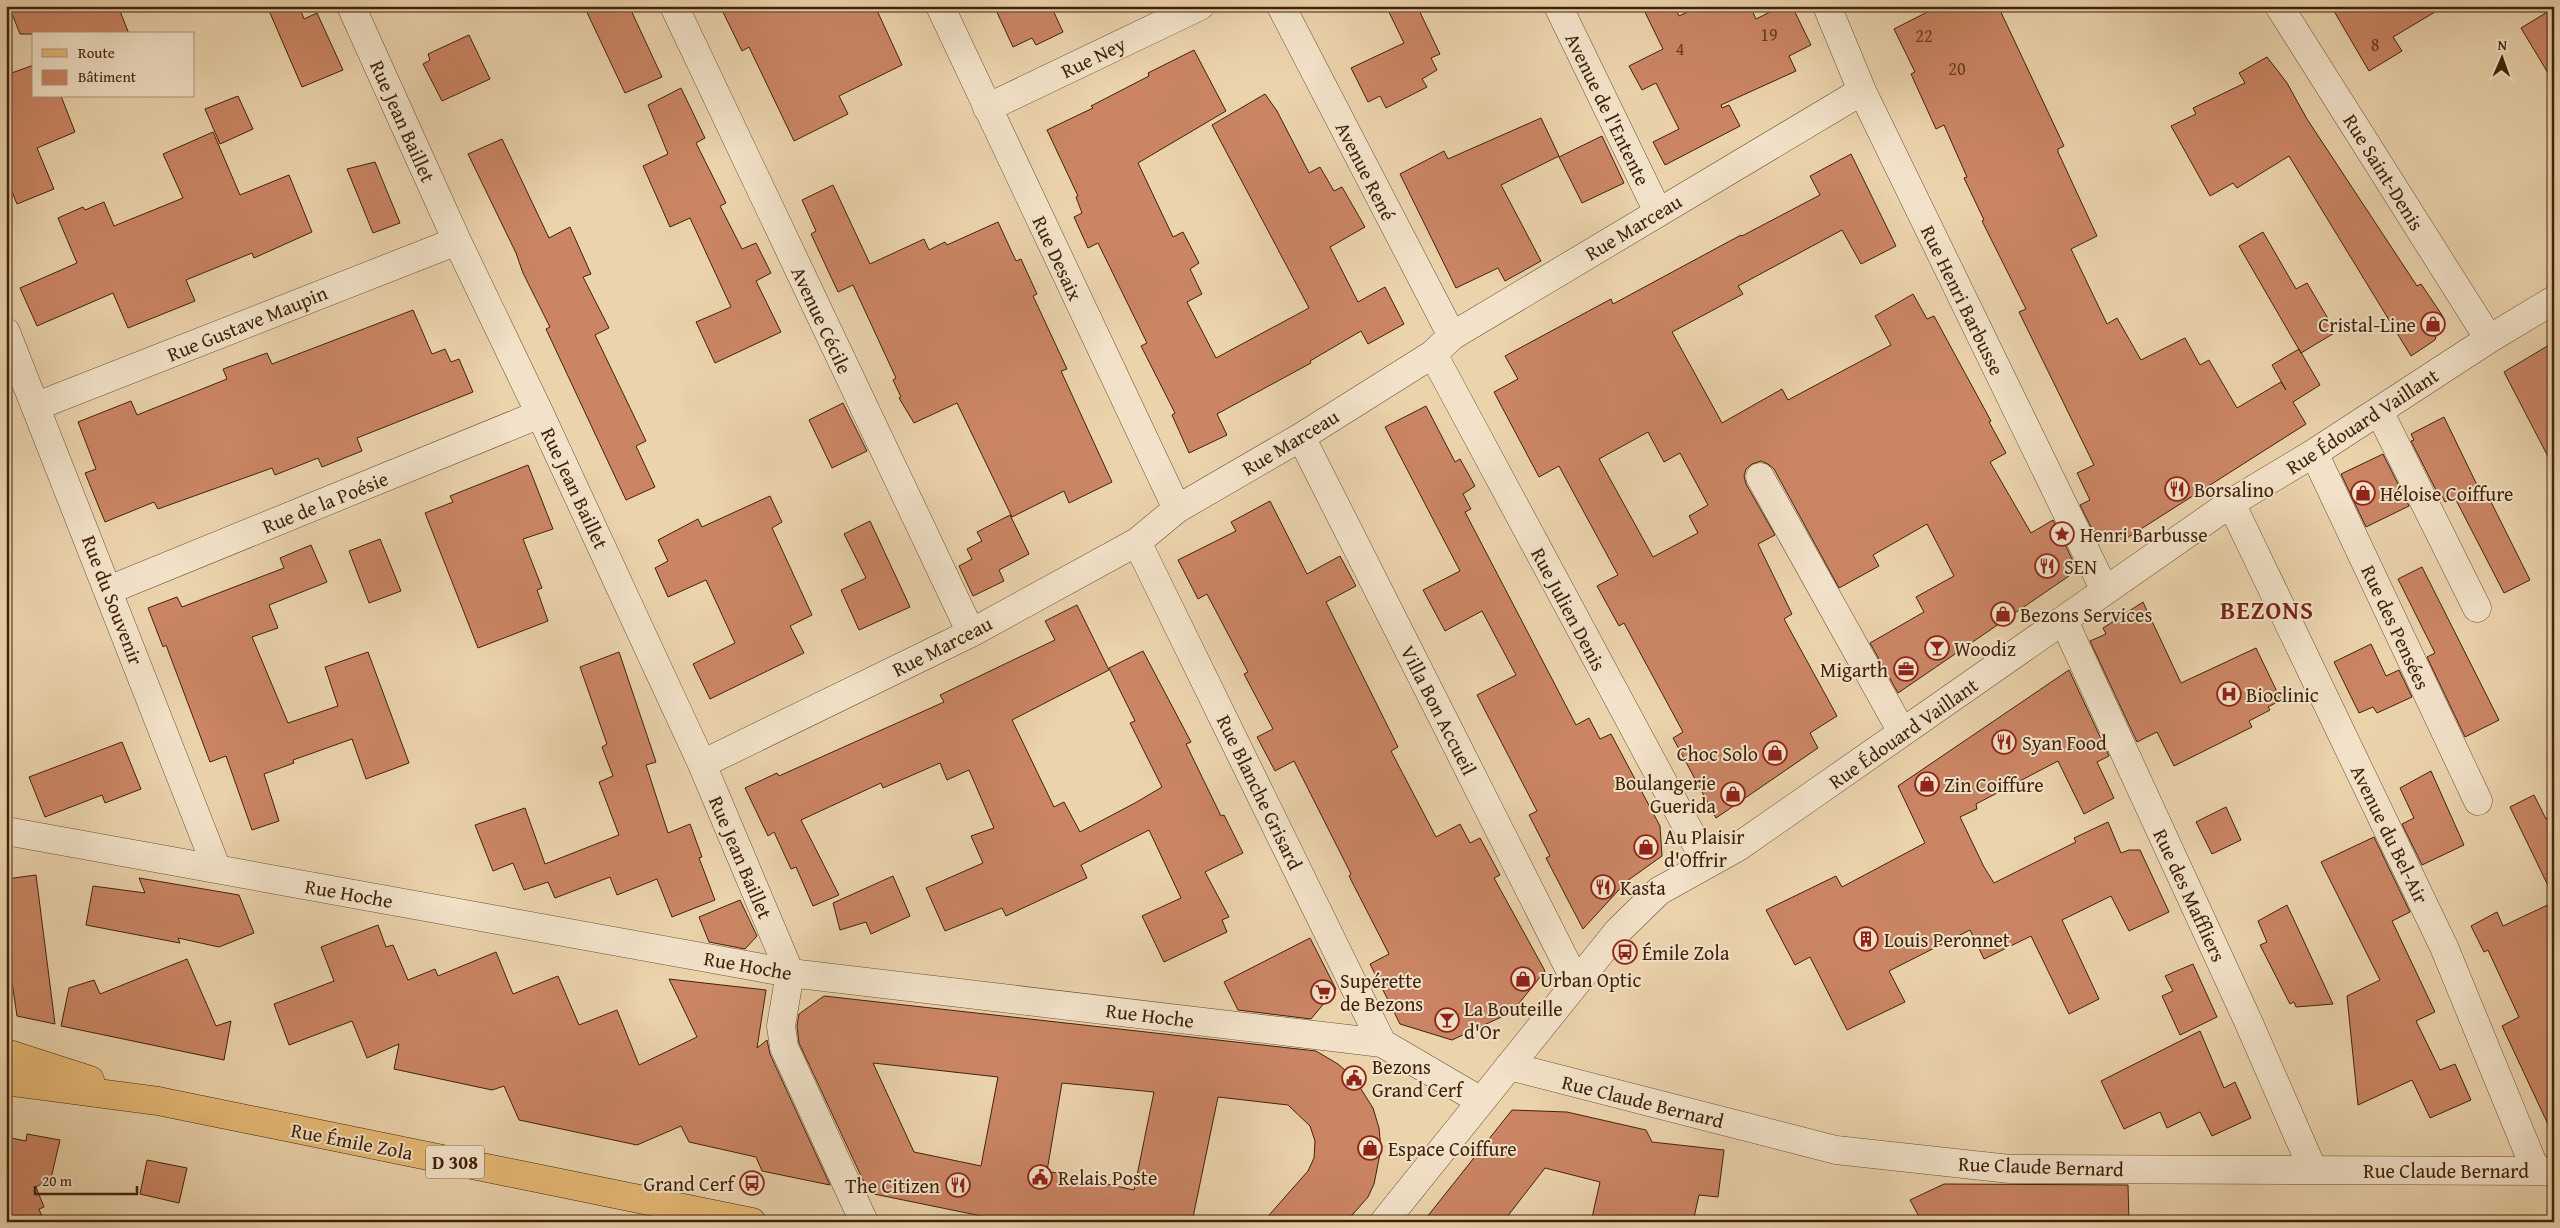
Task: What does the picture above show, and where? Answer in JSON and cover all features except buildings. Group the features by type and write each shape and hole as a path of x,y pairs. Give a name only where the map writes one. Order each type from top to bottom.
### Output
{"main road":[{"name":"D 308","path":"6,1053 158,1101"},
{"name":"D 308","path":"6,1081 158,1101"},
{"name":"Rue Émile Zola","path":"158,1101 752,1222"}],"street":[{"name":"Rue Jean Baillet","path":"351,6 457,241 540,414 702,764 790,974"},
{"name":"Avenue Cécile","path":"674,6 971,633"},
{"name":"Rue Desaix","path":"940,6 1177,509"},
{"name":"Rue Ney","path":"987,108 1200,6"},
{"name":"Avenue René","path":"1281,6 1443,345"},
{"name":"Avenue de l'Entente","path":"1558,6 1658,212"},
{"name":"Rue Saint-Denis","path":"2279,6 2488,339"},
{"name":"Rue Henri Barbusse","path":"1830,7 1862,91 2104,591"},
{"name":"Rue Marceau","path":"702,764 971,633 1137,542 1177,509 1301,437 1443,345 1658,212 1862,91"},
{"name":"Rue Gustave Maupin","path":"37,406 457,241"},
{"name":"Rue Édouard Vaillant","path":"1384,1222 1576,982 1618,932 1659,890 1738,847 2064,621 2230,503 2314,453 2488,339 2554,300"},
{"name":"Rue du Souvenir","path":"6,332 110,590 217,869"},
{"name":"Rue Julien Denis","path":"1443,345 1706,864"},
{"path":"2378,412 2477,608"},
{"name":"Rue de la Poésie","path":"110,590 540,414"},
{"name":"Villa Bon Accueil","path":"1301,437 1576,982"},
{"name":"Rue des Pensées","path":"2314,453 2478,801"},
{"path":"1760,477 1902,732"},
{"name":"Avenue du Bel-Air","path":"2230,503 2444,946 2545,1171"},
{"name":"Rue Blanche Grisard","path":"1137,542 1382,1043"},
{"name":"Rue des Maffliers","path":"2064,621 2248,1021 2313,1170"},
{"name":"Rue Hoche","path":"6,831 790,974 1382,1043 1438,1073 1481,1101"},
{"path":"790,974 781,1026 784,1047 864,1222"},
{"name":"Rue Claude Bernard","path":"1509,1066 1836,1150 2010,1169 2545,1171"}],"place":[{"name":"Cristal-Line","path":"2433,324"},
{"name":"Borsalino","path":"2177,489"},
{"name":"Héloise Coiffure","path":"2363,493"},
{"name":"Henri Barbusse","path":"2062,534"},
{"name":"SEN","path":"2047,566"},
{"name":"Bezons Services","path":"2003,614"},
{"name":"Woodiz","path":"1937,648"},
{"name":"Migarth","path":"1906,669"},
{"name":"Bioclinic","path":"2229,694"},
{"name":"Syan Food","path":"2004,742"},
{"name":"Choc Solo","path":"1775,753"},
{"name":"Zin Coiffure","path":"1927,784"},
{"name":"Boulangerie Guerida","path":"1733,794"},
{"name":"Au Plaisir d'Offrir","path":"1646,847"},
{"name":"Kasta","path":"1603,887"},
{"name":"Louis Peronnet","path":"1866,939"},
{"name":"Émile Zola","path":"1625,952"},
{"name":"Urban Optic","path":"1523,979"},
{"name":"Supérette de Bezons","path":"1323,992"},
{"name":"La Bouteille d'Or","path":"1447,1020"},
{"name":"Bezons Grand Cerf","path":"1354,1078"},
{"name":"Espace Coiffure","path":"1370,1148"},
{"name":"Relais Poste","path":"1040,1177"},
{"name":"Grand Cerf","path":"752,1183"},
{"name":"The Citizen","path":"958,1185"}],"district":[{"name":"BEZONS","path":"2267,610"}]}
